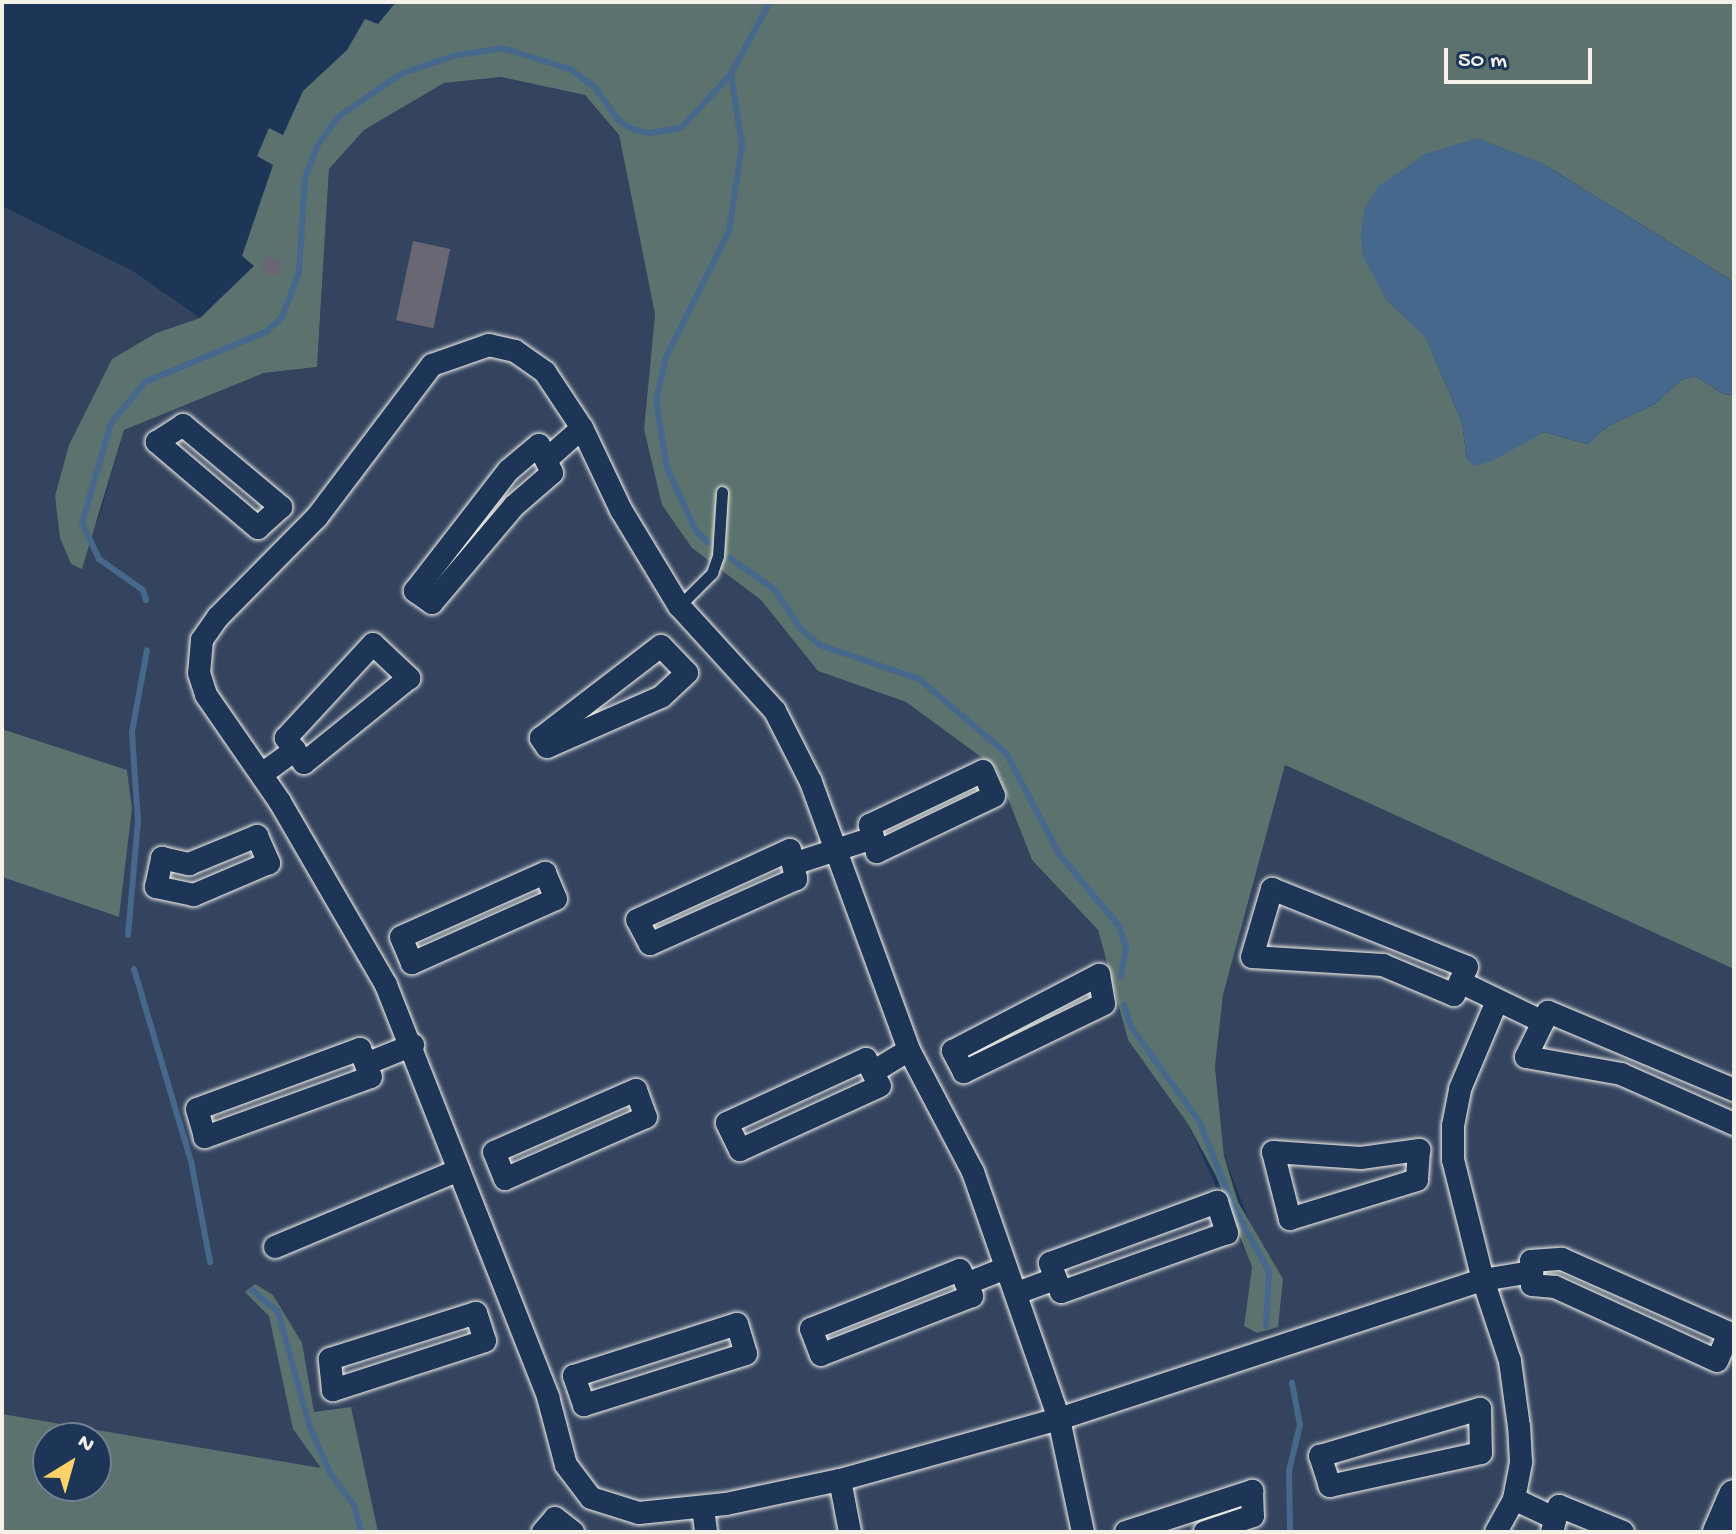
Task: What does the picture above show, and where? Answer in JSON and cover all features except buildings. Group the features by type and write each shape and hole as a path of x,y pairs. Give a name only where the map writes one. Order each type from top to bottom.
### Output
{"main road":[{"path":"1718,1532 1734,1495"}],"street":[{"path":"1083,1532 1059,1419 973,1172 909,1050 860,928 837,850 811,782 775,711 679,606 621,510 582,428 545,372 515,351 489,345 464,350 432,365 295,541 218,617 199,651 206,695 262,774 372,966 386,985 413,1045 548,1397 566,1465 591,1498 639,1513 703,1507 840,1480 1059,1419 1483,1280 1532,1272"},
{"path":"183,425 281,507 270,517 258,528 157,442 183,425"},
{"path":"546,460 582,428"},
{"path":"539,445 546,460 552,473 514,506 432,603 415,591 509,470 539,445"},
{"path":"270,517 295,541"},
{"path":"675,660 705,637"},
{"path":"373,644 409,678 304,763 295,750 286,738 373,644"},
{"path":"661,646 675,660 687,673 661,697 547,747 541,738 661,646"},
{"path":"262,774 295,750"},
{"path":"983,771 994,796 901,844 877,852 873,838 870,825 983,771"},
{"path":"263,850 296,832"},
{"path":"257,836 263,850 269,863 194,895 156,887 162,858 189,864 257,836"},
{"path":"793,864 873,838"},
{"path":"790,850 793,864 796,879 650,944 637,920 790,850"},
{"path":"545,873 556,899 412,963 406,949 401,937 545,873"},
{"path":"1272,889 1467,967 1460,982 1454,995 1383,965 1252,957 1272,889"},
{"path":"372,966 406,949"},
{"path":"1099,975 1104,1004 964,1072 959,1062 953,1051 1099,975"},
{"path":"1460,982 1543,1022"},
{"path":"1496,1532 1514,1499 1521,1462 1519,1427 1510,1361 1483,1280 1453,1160 1460,1089 1497,1001"},
{"path":"1734,1090 1548,1012 1526,1057 1621,1074 1734,1124"},
{"path":"366,1064 413,1045"},
{"path":"360,1049 366,1064 371,1077 205,1137 197,1109 360,1049"},
{"path":"873,1072 909,1050"},
{"path":"866,1059 873,1072 880,1086 740,1150 727,1123 866,1059"},
{"path":"924,1075 959,1062"},
{"path":"636,1090 646,1117 505,1179 499,1166 494,1152 636,1090"},
{"path":"1419,1150 1418,1164 1417,1180 1290,1219 1273,1152 1361,1158 1419,1150"},
{"path":"1418,1164 1453,1160"},
{"path":"275,1247 462,1174 499,1166"},
{"path":"1217,1202 1227,1233 1061,1292 1055,1279 1050,1263 1217,1202"},
{"path":"1562,1259 1729,1333 1717,1361 1555,1287 1532,1285 1532,1272 1531,1261 1562,1259"},
{"path":"966,1284 1006,1268"},
{"path":"960,1270 966,1284 972,1296 821,1355 811,1329 960,1270"},
{"path":"1017,1293 1055,1279"},
{"path":"481,1327 513,1310"},
{"path":"476,1313 481,1327 485,1341 333,1390 330,1359 476,1313"},
{"path":"737,1324 746,1354 584,1405 578,1390 574,1376 737,1324"},
{"path":"548,1397 578,1390"},
{"path":"1480,1409 1480,1430 1481,1453 1330,1486 1320,1456 1480,1409"},
{"path":"1480,1430 1519,1427"},
{"path":"840,1480 850,1532"},
{"path":"1126,1532 1252,1491 1253,1516 1205,1532"},
{"path":"543,1532 555,1518 571,1530 591,1498"},
{"path":"1514,1499 1553,1525 1559,1506 1623,1532"},
{"path":"703,1507 706,1532"}],"lane":[{"path":"679,606 712,573 718,556 722,492"}],"shaded area":[{"path":"501,77 585,95 619,135 655,314 644,429 692,548 761,600 818,671 906,702 996,768 1032,860 1098,930 1128,1040 1188,1124 1252,1267 1244,1326 1257,1333 1278,1326 1257,1241 1224,1156 1215,1067 1223,995 1285,765 1734,969 1734,1532 2,1532 2,877 119,917 132,809 127,770 2,729 2,206 133,271 200,318 156,333 112,359 55,496 61,538 71,563 98,521 124,430 264,373 317,367 329,169 364,130 444,83"},
{"path":"1477,138 1540,162 1734,282 1734,394 1725,395 1695,376 1681,380 1655,404 1608,426 1587,444 1544,432 1492,461 1475,466 1467,460 1462,422 1425,337 1386,300 1362,254 1361,231 1365,207 1379,186 1425,154"}],"green space":[{"path":"396,2 1734,2 1734,282 1540,162 1386,299 1425,336 1462,422 1467,460 1544,432 1587,444 1608,426 1655,404 1681,380 1695,376 1725,395 1734,394 1734,969 1285,765 1223,995 1215,1067 1224,1156 1238,1202 1283,1279 1278,1327 1257,1333 1244,1326 1252,1267 1216,1176 1188,1124 1128,1040 1098,930 1032,860 996,768 906,702 818,671 761,600 692,548 662,505 644,429 655,314 619,135 585,95 501,77 444,83 364,130 329,169 317,367 264,373 124,430 82,569 71,564 60,538 55,496 69,445 112,359 156,333 200,318 254,266 242,256 273,165 257,156 269,128 283,135 303,91 347,50 365,19 378,24"},
{"path":"2,729 127,770 132,809 119,917 2,877"},
{"path":"255,1284 273,1295 302,1343 314,1412 351,1407 378,1532 2,1532 2,1414 49,1422 32,1422 32,1502 112,1502 112,1433 321,1468 293,1429 269,1316 245,1292"}],"waterway":[{"path":"146,600 143,590 99,559 82,523 111,423 145,382 266,332 282,317 299,272 305,178 317,146 337,118 401,74 453,56 502,48 570,69 595,87 618,120 632,129 649,133 681,128 731,74 770,2"},
{"path":"709,543 696,531 667,468 656,401 666,357 729,231 742,145 731,75"},
{"path":"730,558 775,590 801,629 820,645 919,679 1006,753 1059,854 1119,926 1126,948 1121,977"},
{"path":"128,935 138,821 132,732 147,650"},
{"path":"134,969 191,1161 210,1262"},
{"path":"1124,1005 1131,1027 1199,1121 1235,1210 1269,1271 1266,1326"},
{"path":"252,1290 278,1312 310,1427 330,1473 354,1505 361,1532"},
{"path":"1290,1532 1289,1471 1300,1425 1292,1383"}]}
